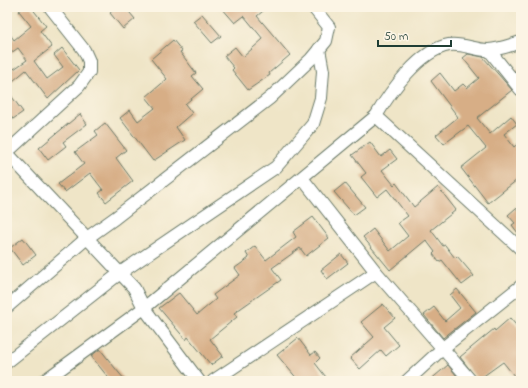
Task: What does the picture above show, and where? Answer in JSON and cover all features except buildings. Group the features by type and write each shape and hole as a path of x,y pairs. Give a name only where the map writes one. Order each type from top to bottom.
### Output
{"street":[{"path":"50,7 84,50 89,61 89,72 79,86 7,152 134,288 144,308 199,381"},
{"path":"7,307 87,238 270,98 311,59 326,41 329,27 313,7"},
{"path":"44,381 144,308 376,116 398,82 434,49 449,45 461,45 489,50 521,42"},
{"path":"7,362 120,273 276,167 313,124 321,98 322,78 319,49"},
{"path":"489,50 521,90"},
{"path":"376,116 521,249"},
{"path":"302,178 376,272 471,381"},
{"path":"213,381 376,272"},
{"path":"407,381 443,348 521,286"}]}
